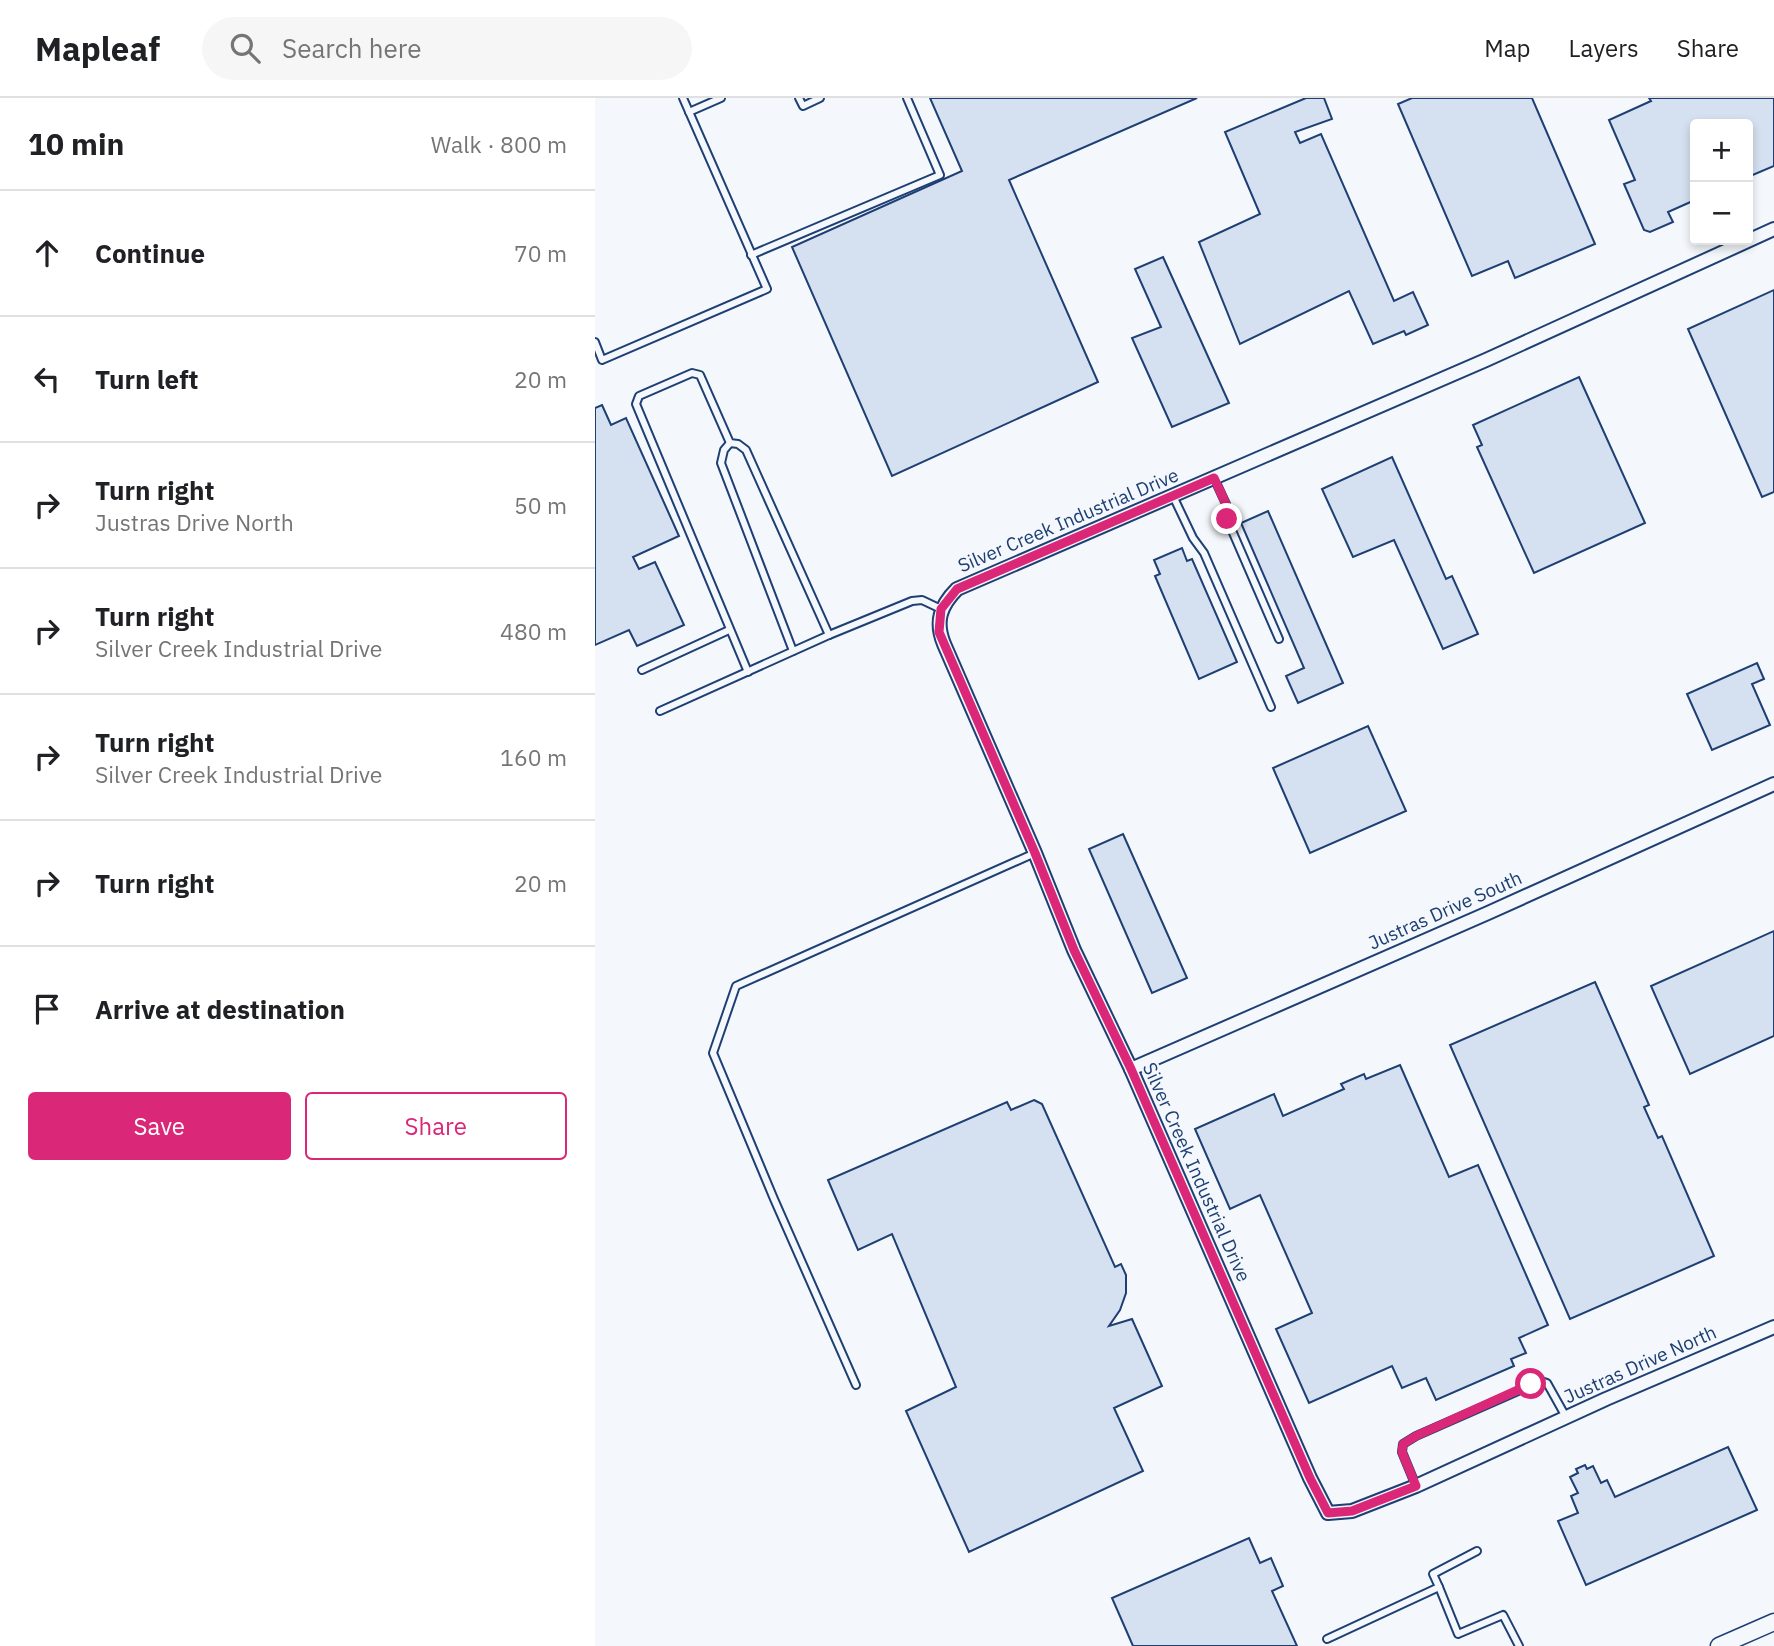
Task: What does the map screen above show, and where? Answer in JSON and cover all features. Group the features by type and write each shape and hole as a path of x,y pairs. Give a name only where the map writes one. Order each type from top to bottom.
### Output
{"street":[{"name":"Silver Creek Industrial Drive","path":"1328,1513 1131,1069 1074,950 939,632 941,609 957,589 1486,360 1774,229"},
{"name":"Justras Drive South","path":"1131,1069 1774,784"},
{"name":"Justras Drive North","path":"1328,1513 1352,1511 1416,1486 1566,1417 1774,1327"},
{"path":"1719,1646 1774,1622"}],"lane":[{"path":"595,342 602,360 767,289 683,98"},
{"path":"689,112 721,98"},
{"path":"799,98 803,106 820,98"},
{"path":"751,255 940,175 907,98"},
{"path":"730,443 697,373 639,396 636,401 748,672"},
{"path":"793,651 721,463 724,450 730,443 739,443 746,450 829,635"},
{"path":"1214,478 1226,504 1227,519 1279,639"},
{"path":"1173,496 1193,538 1204,553 1271,707"},
{"path":"660,711 912,601 922,600 941,609"},
{"path":"642,670 729,630"},
{"path":"856,1385 713,1053 736,986 1035,853"},
{"path":"1416,1486 1402,1452 1403,1444 1416,1436 1541,1381 1547,1383 1566,1417"},
{"path":"1477,1551 1433,1574 1458,1634 1503,1615 1519,1646"},
{"path":"1327,1639 1439,1587"}],"building":[{"path":"930,98 1197,98 1009,180 1098,382 892,476 792,247 962,171"},
{"path":"1306,98 1324,98 1332,119 1295,132 1300,143 1321,134 1394,301 1413,292 1428,325 1406,335 1404,331 1373,344 1349,291 1240,344 1199,242 1260,214 1225,132"},
{"path":"1412,98 1532,98 1595,244 1515,278 1508,261 1472,276 1398,104"},
{"path":"1649,98 1774,98 1774,166 1753,175 1753,119 1690,119 1690,202 1668,212 1673,222 1650,232 1644,230 1624,184 1635,180 1609,120 1651,101"},
{"path":"1163,257 1229,403 1172,427 1132,338 1161,327 1135,269"},
{"path":"1774,290 1774,492 1762,497 1688,329"},
{"path":"1579,377 1645,523 1534,573 1477,447 1482,445 1473,425"},
{"path":"602,405 611,425 626,418 679,536 633,557 639,569 655,562 684,625 637,646 629,630 595,645 595,408"},
{"path":"1392,457 1446,579 1452,576 1478,634 1443,649 1394,540 1353,557 1322,489"},
{"path":"1268,511 1343,683 1298,703 1286,676 1304,668 1241,523"},
{"path":"1182,548 1187,561 1192,559 1237,662 1199,679 1155,576 1160,574 1154,560"},
{"path":"1757,663 1764,679 1752,684 1770,725 1712,750 1687,694"},
{"path":"1368,726 1406,811 1310,853 1273,768"},
{"path":"1123,834 1187,978 1152,993 1089,849"},
{"path":"1774,931 1774,1036 1690,1074 1651,986"},
{"path":"1595,982 1649,1105 1644,1107 1658,1138 1662,1136 1714,1256 1570,1319 1450,1045"},
{"path":"1400,1065 1449,1177 1478,1165 1548,1325 1519,1338 1526,1353 1511,1359 1514,1366 1436,1400 1426,1378 1402,1388 1392,1366 1309,1403 1276,1329 1312,1313 1260,1195 1230,1209 1195,1129 1274,1094 1283,1116 1344,1089 1341,1084 1364,1074 1366,1079"},
{"path":"1034,1100 1042,1104 1115,1267 1121,1264 1126,1275 1126,1293 1120,1310 1109,1326 1132,1319 1162,1386 1114,1408 1143,1471 969,1552 906,1411 956,1387 892,1234 858,1250 828,1180 1007,1102 1011,1110"},
{"path":"1728,1447 1757,1510 1586,1585 1558,1521 1578,1513 1571,1496 1578,1493 1570,1477 1578,1473 1576,1469 1585,1465 1587,1469 1593,1466 1601,1483 1607,1480 1615,1497"},
{"path":"1249,1538 1260,1563 1271,1558 1283,1586 1272,1591 1297,1646 1133,1646 1112,1598"}],"route":[{"path":"1227,519 1226,504 1214,478 957,589 941,609 939,632 1074,950 1131,1069 1310,1478 1328,1513 1352,1511 1416,1486 1402,1452 1403,1444 1531,1384"}]}
